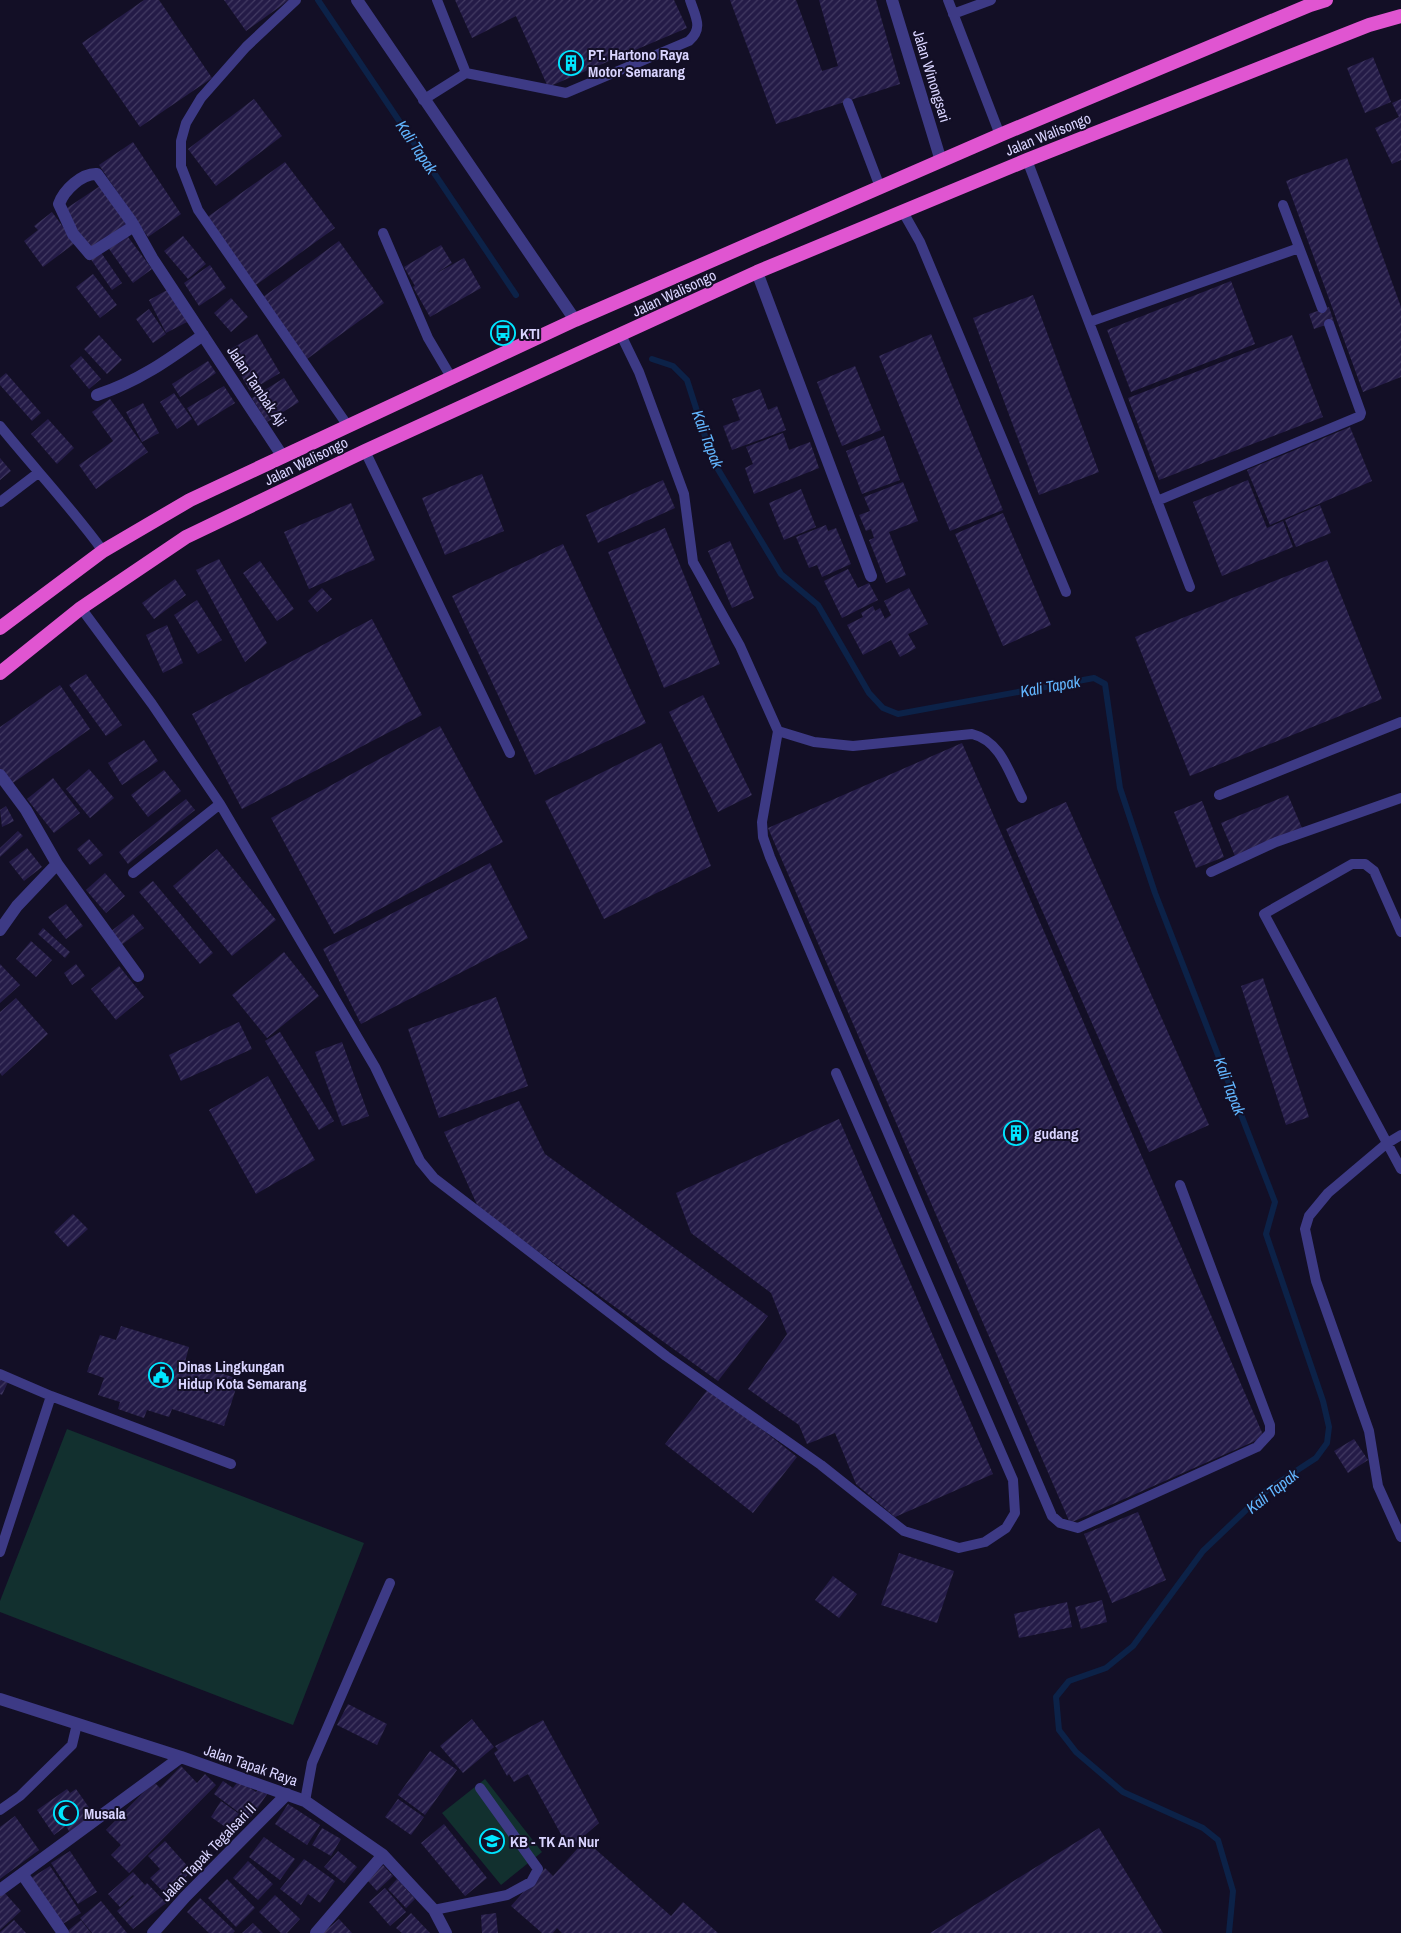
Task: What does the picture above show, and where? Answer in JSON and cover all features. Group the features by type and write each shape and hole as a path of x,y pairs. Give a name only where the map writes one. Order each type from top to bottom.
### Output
{"highway":[{"name":"Jalan Walisongo","path":"0,628 103,551 190,500 575,320 1000,134 1301,8 1326,0"},
{"name":"Jalan Walisongo","path":"0,674 82,608 186,538 365,451 757,272 1027,160 1369,25 1401,16"}],"street":[{"path":"357,0 423,100 575,320"},
{"name":"Jalan Winongsari","path":"892,0 942,161"},
{"name":"Jalan Tambak Aji","path":"134,226 90,254 72,234 59,204 64,194 84,176 98,174 134,226 283,456"},
{"path":"757,272 871,576"},
{"path":"97,396 119,388 151,372 203,334"},
{"path":"0,775 26,810 57,864 138,976"},
{"path":"0,930 17,906 57,864"},
{"name":"Jalan Tapak Raya","path":"0,1699 181,1757 305,1801 383,1855 434,1910 446,1933"},
{"path":"0,1890 23,1875 181,1757"},
{"name":"Jalan Tapak Tegalsari II","path":"153,1933 185,1897 287,1794"},
{"path":"316,1933 383,1855"},
{"path":"23,1875 63,1933"}],"lane":[{"path":"437,0 466,73"},
{"path":"423,100 466,73 566,93 689,41 697,34 699,26 690,0"},
{"path":"948,0 1000,134"},
{"path":"953,14 991,0"},
{"path":"296,1 246,47 201,98 186,123 181,141 181,166 198,210 348,426"},
{"path":"848,103 880,187"},
{"path":"1027,160 1190,587"},
{"path":"1283,205 1322,308"},
{"path":"903,212 920,242 1066,592"},
{"path":"383,233 428,338 451,377"},
{"path":"1089,322 1299,248"},
{"path":"1157,502 1360,416 1361,413 1329,324"},
{"path":"621,335 639,372 684,494 693,562 740,646 778,731 762,822 763,837 770,857 1052,1516 1069,1527 1078,1528 1257,1447 1270,1433 1270,1425 1180,1185"},
{"path":"0,426 38,473 81,520 103,551"},
{"path":"365,451 510,752"},
{"path":"0,502 38,473"},
{"path":"82,608 152,704 220,804 375,1067 420,1161 434,1178 666,1356 821,1465 904,1531 959,1548 985,1542 1006,1528 1014,1513 1013,1480 836,1073"},
{"path":"1219,794 1401,722"},
{"path":"778,731 814,742 853,746 972,734 985,737 996,746 1022,798"},
{"path":"1211,872 1276,842 1401,798"},
{"path":"134,873 220,804"},
{"path":"1401,932 1374,871 1365,864 1352,864 1264,914 1401,1169"},
{"path":"1401,1135 1386,1144 1328,1193 1309,1216 1305,1229 1316,1281 1369,1431 1378,1486 1401,1537"},
{"path":"0,1374 51,1396 231,1464"},
{"path":"0,1552 51,1396"},
{"path":"305,1801 312,1763 390,1583"},
{"path":"0,1810 20,1796 72,1745 77,1724"},
{"path":"434,1910 507,1895 531,1882 538,1869 480,1788"}],"green space":[{"path":"67,1429 364,1543 293,1725 0,1612 0,1601"},
{"path":"485,1779 542,1852 501,1885 442,1813"}],"building":[{"path":"144,0 159,0 212,78 140,127 82,43"},
{"path":"224,0 289,0 246,31"},
{"name":"PT. Hartono Raya Motor Semarang","path":"455,0 674,0 687,28 548,87 516,16 472,38"},
{"path":"730,0 796,0 822,71 838,66 819,0 876,0 900,84 776,124"},
{"path":"1373,57 1391,102 1365,113 1347,68"},
{"path":"254,99 282,136 216,186 188,149"},
{"path":"1401,99 1401,160 1392,164 1375,128 1399,117 1392,103"},
{"path":"133,142 181,214 148,237 99,165"},
{"path":"1347,158 1401,307 1401,377 1363,392 1286,181"},
{"path":"285,162 335,228 256,285 206,218"},
{"path":"103,184 131,224 91,250 64,210"},
{"path":"52,212 75,243 43,267 24,241 38,230 34,226"},
{"path":"125,233 152,269 133,283 107,246"},
{"path":"183,236 206,264 188,279 164,251"},
{"path":"339,241 384,303 307,359 263,297"},
{"path":"441,245 452,263 435,274 464,258 481,288 430,317 404,267"},
{"path":"100,251 122,283 112,290 90,258"},
{"path":"210,265 226,288 199,306 184,283"},
{"path":"93,274 117,305 100,318 76,287"},
{"path":"1231,281 1255,344 1131,392 1107,330"},
{"path":"169,289 187,322 166,333 149,300"},
{"path":"1033,295 1099,472 1039,495 973,318"},
{"path":"231,298 248,317 231,332 214,313"},
{"path":"1329,307 1334,322 1314,329 1309,314"},
{"path":"149,309 166,334 153,343 136,319"},
{"path":"257,334 280,373 250,391 227,351"},
{"path":"931,334 1003,510 950,531 879,356"},
{"path":"99,335 122,360 107,374 84,349"},
{"path":"1292,335 1323,417 1159,480 1128,398"},
{"path":"81,356 101,379 89,389 70,366"},
{"path":"208,361 216,373 180,397 172,384"},
{"path":"855,366 881,430 842,446 817,382"},
{"path":"6,373 41,413 32,421 0,385 0,378"},
{"path":"284,378 299,402 267,422 252,398"},
{"path":"224,386 235,403 198,426 187,408"},
{"path":"760,389 768,410 777,406 786,430 732,450 723,426 740,420 732,399"},
{"path":"174,393 192,419 177,429 160,402"},
{"path":"110,399 148,452 96,489 79,465 113,441 92,412"},
{"path":"143,403 159,433 142,442 126,412"},
{"path":"48,419 74,448 57,464 31,434"},
{"path":"1350,427 1372,481 1270,525 1247,470"},
{"path":"783,433 789,450 810,442 819,468 754,494 745,468 753,464 746,447"},
{"path":"884,436 900,480 862,494 846,451"},
{"path":"0,458 11,471 0,480"},
{"path":"482,474 504,531 445,555 422,498"},
{"path":"663,480 675,508 598,543 586,515"},
{"path":"1248,480 1267,528 1283,521 1293,547 1222,576 1193,502"},
{"path":"903,482 918,521 889,532 906,575 886,583 869,540 874,538 871,529 866,531 859,515 870,511 864,497"},
{"path":"801,489 816,527 784,540 769,503"},
{"path":"351,503 375,560 309,589 284,532"},
{"path":"1320,505 1331,533 1296,547 1285,520"},
{"path":"1003,513 1051,625 1003,646 955,534"},
{"path":"826,525 828,531 836,528 851,564 822,577 817,565 809,568 796,537"},
{"path":"665,528 720,664 664,688 608,552"},
{"path":"730,541 754,598 732,608 708,551"},
{"path":"563,544 646,723 535,775 452,596"},
{"path":"219,559 267,643 245,662 196,570"},
{"path":"1327,560 1382,699 1190,776 1135,637"},
{"path":"260,561 294,609 277,621 243,573"},
{"path":"848,569 858,588 869,583 878,600 842,618 824,581"},
{"path":"175,579 186,595 154,619 142,603"},
{"path":"322,588 332,599 317,612 308,601"},
{"path":"909,588 928,624 908,634 916,648 900,657 891,640 863,655 847,625 863,617 861,613 873,606 875,611 880,608 885,619 891,615 884,601"},
{"path":"197,600 222,640 198,654 174,615"},
{"path":"372,619 422,715 242,809 192,714"},
{"path":"167,625 183,663 163,673 146,635"},
{"path":"86,674 122,725 106,736 69,685"},
{"path":"60,685 90,729 10,785 0,770 0,727"},
{"path":"703,695 752,795 718,812 669,712"},
{"path":"440,726 503,842 334,934 271,818"},
{"path":"144,740 158,761 122,785 108,763"},
{"path":"661,743 711,866 604,919 545,801"},
{"name":"gudang","path":"962,743 1264,1437 1070,1523 768,828"},
{"path":"89,769 114,798 90,818 66,789"},
{"path":"164,770 181,791 148,817 131,795"},
{"path":"53,778 80,813 54,833 27,799"},
{"path":"1288,795 1302,828 1235,856 1221,823"},
{"path":"186,799 195,810 128,864 119,852"},
{"path":"1202,801 1224,857 1196,868 1174,812"},
{"path":"1066,802 1209,1125 1149,1152 1006,829"},
{"path":"6,806 14,821 2,827 0,810"},
{"path":"18,831 23,836 0,857 0,848"},
{"path":"89,839 103,855 90,865 77,849"},
{"path":"27,848 42,867 24,881 9,862"},
{"path":"217,849 276,920 232,956 173,886"},
{"path":"490,863 528,938 361,1024 323,949"},
{"path":"105,873 125,896 106,913 86,890"},
{"path":"153,881 213,953 200,964 139,892"},
{"path":"66,904 83,926 66,939 48,917"},
{"path":"133,914 144,928 120,946 110,932"},
{"path":"43,928 70,952 65,958 38,934"},
{"path":"31,941 52,960 36,977 16,959"},
{"path":"284,952 319,996 267,1038 232,995"},
{"path":"0,964 20,985 0,1003"},
{"path":"76,964 85,976 72,985 64,973"},
{"path":"119,966 144,997 116,1020 91,989"},
{"path":"1263,978 1309,1117 1286,1125 1241,986"},
{"path":"496,997 528,1086 439,1118 408,1029"},
{"path":"16,998 48,1034 2,1076 0,1073 0,1012"},
{"path":"239,1022 252,1049 181,1081 169,1055"},
{"path":"280,1032 334,1121 319,1130 265,1041"},
{"path":"342,1042 369,1116 342,1126 315,1052"},
{"path":"268,1076 315,1160 256,1194 209,1110"},
{"path":"519,1101 545,1154 768,1316 718,1381 479,1209 444,1132"},
{"path":"839,1119 993,1474 895,1517 856,1484 835,1433 807,1444 799,1425 748,1389 787,1334 771,1293 691,1233 676,1193"},
{"path":"73,1214 88,1229 68,1247 54,1232"},
{"name":"Dinas Lingkungan Hidup Kota Semarang","path":"121,1326 189,1347 185,1362 239,1379 224,1426 172,1409 169,1417 147,1410 144,1418 118,1409 120,1402 98,1395 104,1378 87,1372 100,1335 116,1340"},
{"path":"0,1379 8,1382 2,1395 0,1394"},
{"path":"709,1388 797,1457 753,1513 665,1444"},
{"path":"1354,1439 1368,1460 1348,1473 1334,1451"},
{"path":"1138,1512 1166,1580 1112,1603 1084,1534"},
{"path":"899,1553 954,1571 937,1623 881,1605"},
{"path":"833,1576 857,1594 839,1618 815,1600"},
{"path":"1102,1600 1107,1622 1081,1629 1075,1607"},
{"path":"1067,1602 1072,1627 1019,1638 1014,1614"},
{"path":"348,1704 387,1724 377,1745 337,1725"},
{"path":"472,1719 494,1747 463,1773 440,1746"},
{"path":"543,1720 599,1823 569,1849 528,1774 514,1782 509,1774 507,1776 494,1753 498,1750 495,1746"},
{"path":"430,1751 457,1770 425,1815 398,1795"},
{"path":"181,1766 197,1783 205,1774 216,1785 129,1873 111,1855 121,1845 106,1830 154,1782 160,1788"},
{"path":"239,1780 256,1792 260,1787 268,1793 249,1820 214,1794 223,1781 233,1788"},
{"name":"Musala","path":"67,1789 70,1793 76,1789 95,1816 70,1833 66,1826 54,1835 37,1810"},
{"path":"398,1799 424,1817 411,1835 385,1817"},
{"path":"221,1801 245,1818 234,1833 211,1817"},
{"path":"288,1804 320,1825 307,1845 275,1824"},
{"path":"15,1816 39,1850 0,1879 0,1827"},
{"path":"444,1824 487,1878 465,1896 421,1843"},
{"path":"322,1828 341,1839 331,1856 312,1845"},
{"path":"1099,1828 1163,1933 930,1933"},
{"path":"264,1837 295,1859 280,1880 249,1857"},
{"path":"585,1840 671,1916 683,1902 718,1933 562,1933 557,1928 553,1933 542,1933 511,1906 545,1868 553,1876"},
{"path":"165,1841 192,1871 166,1895 150,1878 160,1869 148,1856"},
{"path":"70,1851 97,1892 78,1904 51,1863"},
{"path":"338,1851 357,1867 344,1883 324,1867"},
{"path":"304,1859 335,1881 320,1903 308,1894 301,1905 280,1889"},
{"path":"248,1861 273,1884 258,1900 233,1878"},
{"path":"383,1865 393,1876 377,1891 367,1880"},
{"path":"50,1866 81,1913 61,1925 31,1878"},
{"path":"133,1872 145,1885 147,1883 166,1903 133,1929 117,1911 134,1896 120,1907 108,1894"},
{"path":"227,1879 255,1908 236,1927 208,1898"},
{"path":"397,1879 415,1899 406,1908 388,1889"},
{"path":"385,1888 406,1912 390,1926 369,1902"},
{"path":"3,1891 21,1911 0,1930 0,1894"},
{"path":"275,1895 300,1919 287,1933 281,1933 259,1912"},
{"path":"200,1898 235,1931 233,1933 209,1933 187,1912"},
{"path":"101,1901 127,1933 92,1933 80,1918"},
{"path":"411,1913 430,1933 402,1933 396,1928"},
{"path":"496,1913 498,1933 482,1933 481,1915"},
{"path":"339,1919 352,1933 323,1933"},
{"path":"14,1920 26,1933 0,1933 0,1932"},
{"path":"81,1920 91,1933 65,1933"},
{"path":"253,1923 263,1933 242,1933"}],"waterway":[{"name":"Kali Tapak","path":"318,0 516,295"},
{"name":"Kali Tapak","path":"652,359 673,366 687,380 713,461 781,574 818,605 869,693 883,708 898,714 1094,678 1105,684 1120,788 1155,893 1275,1202 1266,1234 1323,1401 1329,1427 1327,1443 1316,1458 1267,1490 1203,1551 1133,1646 1106,1668 1069,1681 1056,1697 1059,1730 1076,1752 1123,1792 1203,1828 1218,1840 1233,1891 1229,1933"}],"place":[{"name":"PT. Hartono Raya Motor Semarang","path":"571,63"},
{"name":"KTI","path":"503,333"},
{"name":"gudang","path":"1016,1133"},
{"name":"Dinas Lingkungan Hidup Kota Semarang","path":"161,1375"},
{"name":"Musala","path":"66,1813"},
{"name":"KB - TK An Nur","path":"492,1841"}]}
